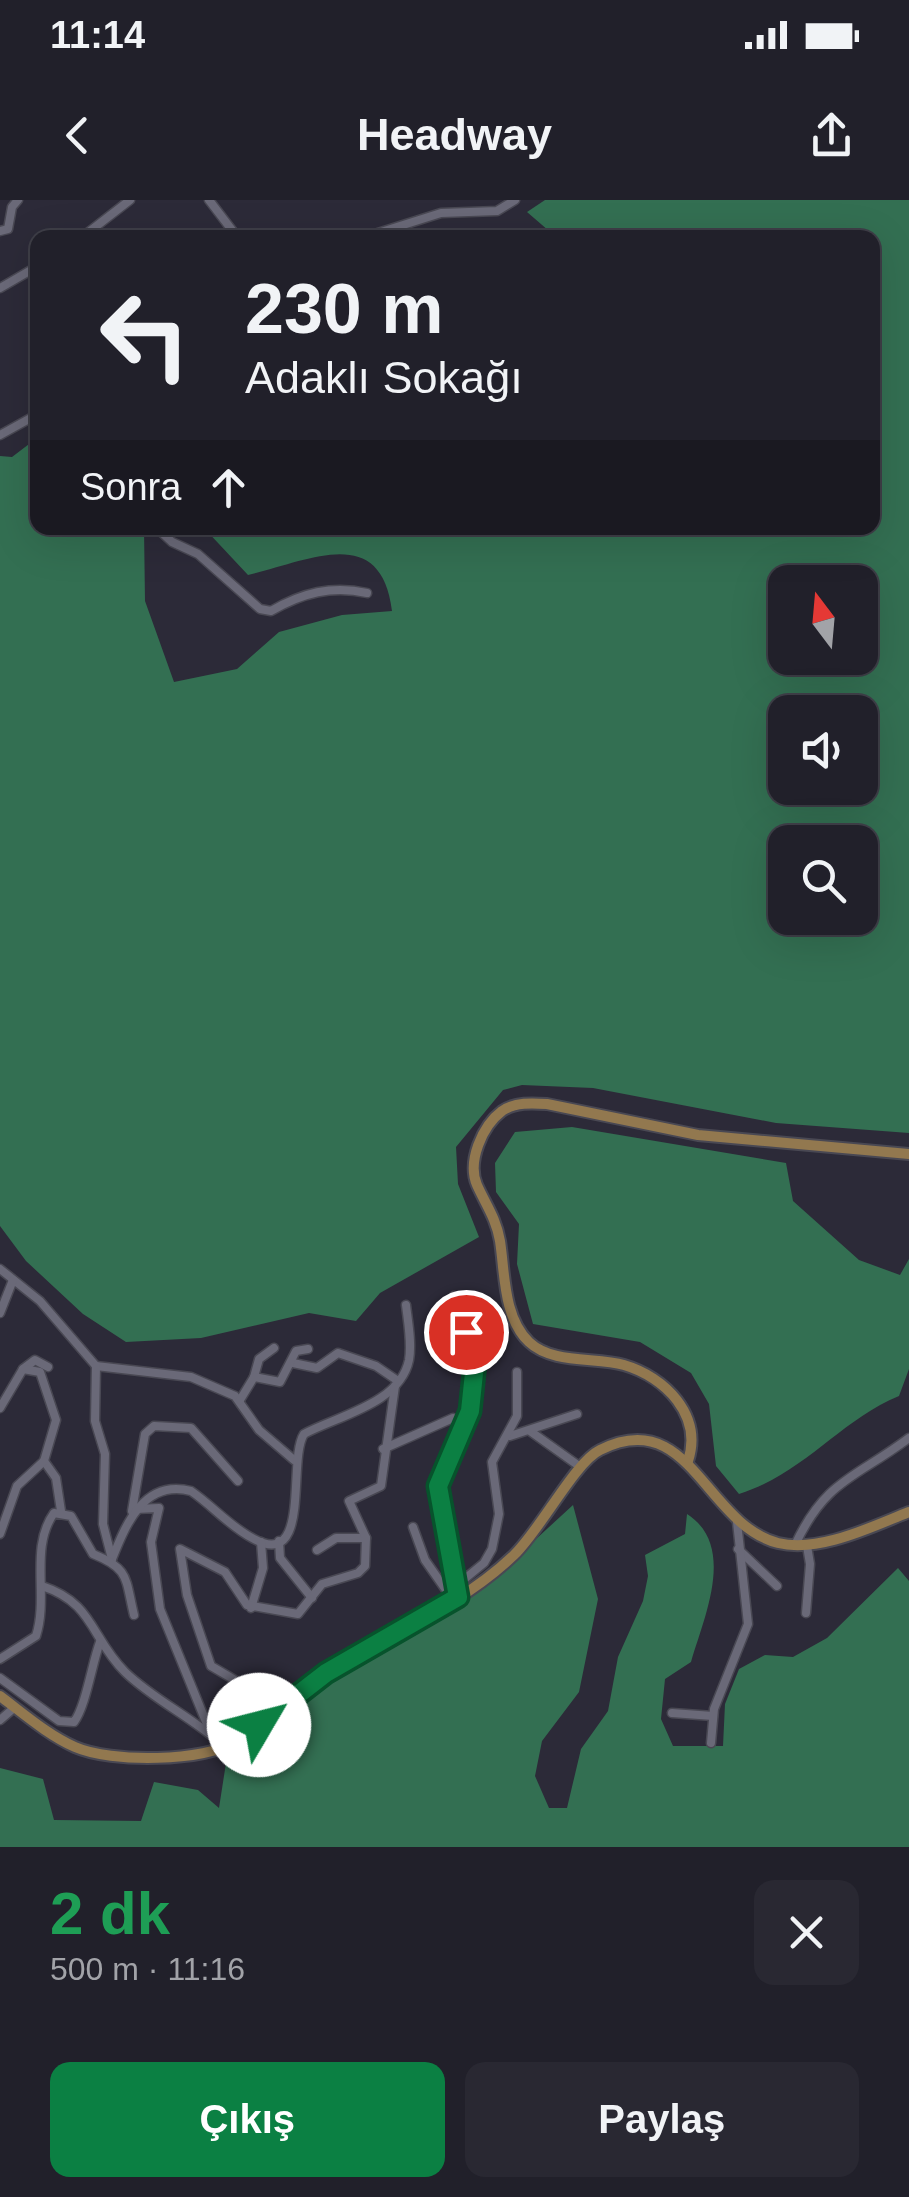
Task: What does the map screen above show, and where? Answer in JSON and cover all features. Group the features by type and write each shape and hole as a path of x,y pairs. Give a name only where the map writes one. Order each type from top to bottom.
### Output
{"main road":[{"path":"688,1460 688,1418 672,1393 625,1365 556,1355 530,1343 517,1322 503,1282 492,1208 477,1185 472,1165 474,1154 494,1122 502,1111 524,1103 546,1104 698,1135 909,1154"},
{"path":"0,1696 59,1739 103,1754 189,1756 224,1747 326,1673 514,1555 548,1517 579,1466 598,1450 645,1439 688,1460 737,1522 760,1536 801,1546 909,1512"}],"street":[{"path":"0,231 8,229 12,207 18,200"},
{"path":"91,230 130,200"},
{"path":"210,200 217,216 230,230"},
{"path":"493,200 496,210"},
{"path":"387,230 441,213 496,210 516,200"},
{"path":"0,288 30,271"},
{"path":"0,436 30,419"},
{"path":"164,535 198,554 260,609 271,611 289,600 339,587 367,593"},
{"path":"0,1269 40,1300 96,1366 94,1421 104,1454 103,1524 112,1559"},
{"path":"0,1312 13,1280"},
{"path":"454,1296 476,1354 464,1428 438,1486 456,1594"},
{"path":"302,1693 240,1683 211,1666 186,1595 180,1549 224,1572 251,1608 298,1614 322,1584 358,1573 365,1566 366,1538 349,1501 381,1486 383,1449 396,1383 409,1360 406,1305"},
{"path":"240,1400 254,1377 259,1359 274,1348"},
{"path":"254,1377 277,1384 296,1352 308,1349"},
{"path":"292,1363 317,1368 338,1354 376,1366 396,1383"},
{"path":"0,1408 23,1369 35,1360 48,1367"},
{"path":"96,1366 191,1378 240,1400 259,1430 294,1460"},
{"path":"0,1534 17,1486 44,1461 56,1420 40,1372 23,1369"},
{"path":"456,1594 492,1549 499,1514 492,1462 510,1436 517,1416 517,1372"},
{"path":"312,1598 280,1558 279,1541 295,1521 294,1460 304,1434 370,1404 396,1383"},
{"path":"510,1436 578,1414"},
{"path":"383,1449 454,1418 464,1428"},
{"path":"112,1559 133,1512 145,1434 154,1426 190,1428 238,1481"},
{"path":"528,1430 579,1466"},
{"path":"806,1613 810,1564 801,1546 809,1515 830,1489 909,1438"},
{"path":"44,1461 56,1478 61,1511 80,1526 93,1554 112,1559 124,1571 134,1615"},
{"path":"133,1512 164,1491 191,1491 230,1523 262,1542 279,1541"},
{"path":"133,1512 158,1508 151,1542 160,1609 211,1734"},
{"path":"0,1659 36,1636 43,1536 54,1513 61,1511"},
{"path":"710,1744 712,1716 748,1624 737,1522"},
{"path":"413,1527 425,1560 456,1594"},
{"path":"317,1550 336,1538 366,1538"},
{"path":"251,1608 263,1568 262,1542"},
{"path":"738,1549 776,1586"},
{"path":"42,1586 79,1603 100,1642 126,1673 224,1747"},
{"path":"0,1678 59,1721 74,1722 81,1713 100,1642"},
{"path":"0,1720 16,1707"},
{"path":"672,1713 712,1716"}],"green space":[{"path":"545,200 909,200 909,1133 776,1123 593,1088 522,1085 503,1090 456,1147 458,1184 479,1237 380,1293 356,1321 309,1313 201,1338 126,1342 83,1314 26,1261 0,1226 0,456 12,457 30,443 30,535 144,535 145,601 174,682 237,669 279,632 342,615 392,611 385,583 373,566 358,557 317,557 248,575 211,535 880,535 880,230 548,230 527,212"},
{"path":"572,1127 786,1163 793,1201 859,1260 900,1275 909,1259 909,1369 899,1396 858,1419 783,1473 739,1494 716,1466 709,1404 691,1373 640,1342 533,1324 517,1264 519,1224 496,1192 495,1163 515,1132"},
{"path":"573,1505 598,1599 579,1692 542,1741 535,1776 549,1808 567,1808 581,1749 608,1711 618,1657 643,1601 648,1576 645,1555 685,1534 687,1514 711,1544 713,1583 691,1662 665,1679 661,1719 673,1746 723,1746 725,1704 739,1669 765,1655 793,1657 827,1638 898,1568 909,1581 909,1847 0,1847 0,1768 43,1779 54,1820 141,1821 154,1782 198,1790 219,1808 226,1763 218,1757 331,1674 499,1573"}],"route":[{"path":"259,1725 326,1673 458,1597 452,1548 438,1503 438,1486 470,1411 476,1354 466,1332"}]}
